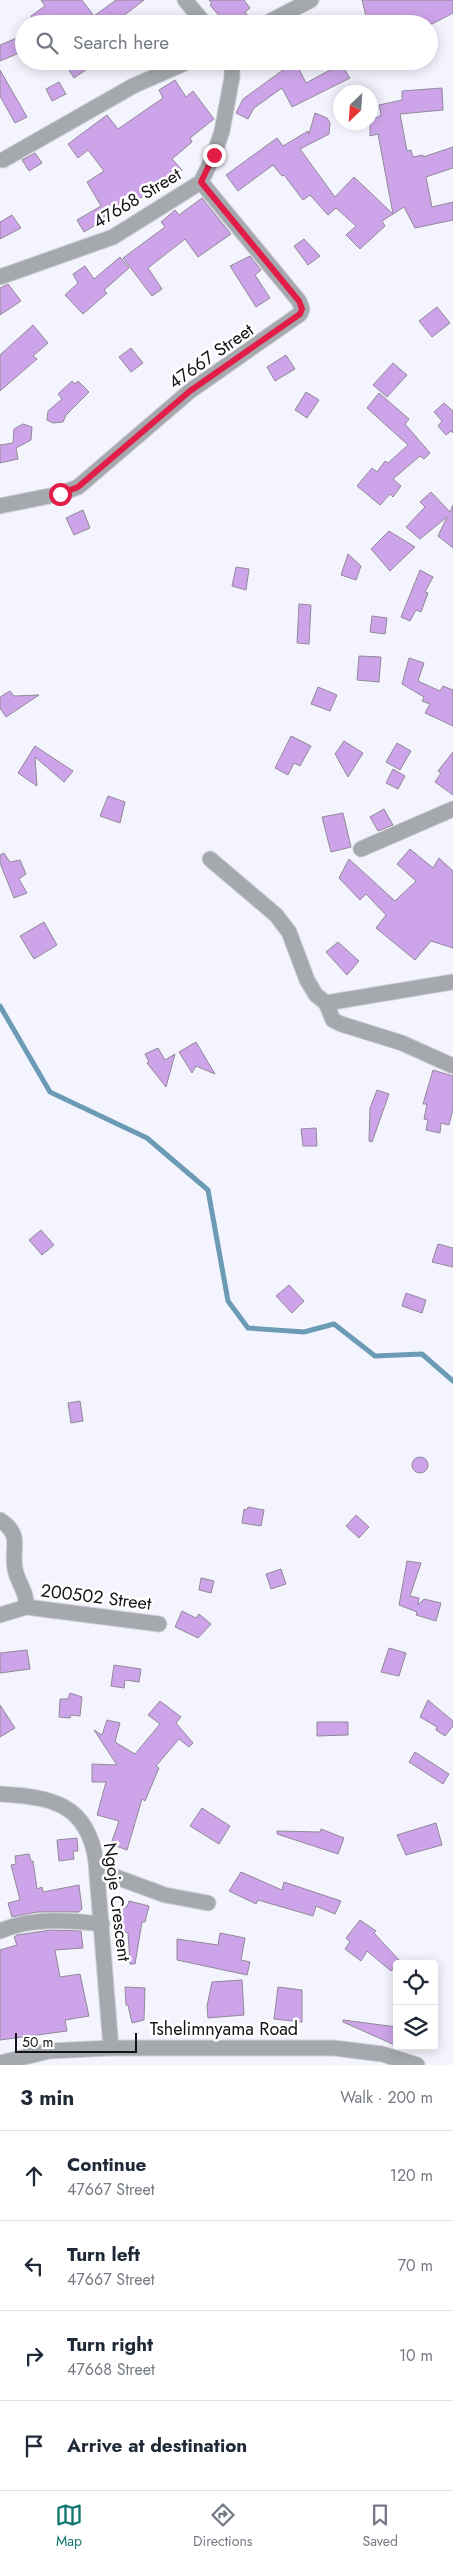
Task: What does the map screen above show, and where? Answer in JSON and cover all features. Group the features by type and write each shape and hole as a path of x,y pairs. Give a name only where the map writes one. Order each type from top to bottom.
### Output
{"street":[{"path":"185,0 198,15"},
{"path":"282,15 311,0"},
{"path":"3,160 133,86 169,70"},
{"name":"47668 Street","path":"0,277 113,237 201,182 214,155 222,131 232,70"},
{"name":"47667 Street","path":"0,506 60,494 78,487 190,391 298,317 302,309 299,301 201,182"},
{"path":"361,849 453,808"},
{"path":"210,859 276,915 289,932 307,980 316,995 326,1003 333,1020 402,1043 453,1066"},
{"path":"326,1003 453,982"},
{"path":"0,1520 11,1527 15,1538 16,1573 26,1598 26,1607"},
{"name":"200502 Street","path":"0,1616 26,1607 159,1624"},
{"name":"Ngoje Crescent","path":"0,1794 48,1798 73,1812 88,1833 94,1851 97,1870 112,2048"},
{"path":"97,1870 165,1895 208,1903"},
{"path":"0,1931 23,1923 45,1920 102,1924"},
{"name":"Tshelimnyama Road","path":"0,2063 50,2051 112,2048 334,2048 382,2054 417,2065"}],"building":[{"path":"41,0 82,0 93,15 32,15 45,6"},
{"path":"116,0 144,0 125,15 95,15"},
{"path":"209,0 244,0 250,8 245,12 247,15 218,15 210,5 212,4"},
{"path":"362,0 453,0 453,13 438,21 438,15 366,15"},
{"path":"15,39 15,55 0,61 0,45"},
{"path":"0,70 27,117 15,123 0,96"},
{"path":"69,70 86,70 74,78"},
{"path":"283,70 300,70 306,83 330,70 345,70 350,78 292,107 282,88 254,108 248,119 236,113 243,99"},
{"path":"175,80 186,97 193,91 214,119 190,138 192,142 172,159 182,170 170,182 156,193 154,190 84,232 77,220 101,206 87,182 104,171 88,150 78,158 68,144 107,115 118,129 163,98 159,90"},
{"path":"59,82 66,94 52,101 46,89"},
{"path":"442,88 443,110 400,114 407,151 411,150 413,157 423,155 423,157 453,147 453,168 426,177 432,207 453,202 453,220 415,228 404,207 393,214 378,134 370,136 370,130 378,130 378,117 381,114 379,105 402,100 402,91"},
{"path":"315,113 327,118 330,123 329,134 300,149 335,197 354,177 393,214 382,221 385,226 360,249 346,235 356,226 336,208 328,215 310,195 303,200 284,175 282,176 273,165 238,191 226,175 277,138 283,146 308,131 309,134"},
{"path":"35,153 42,163 29,171 22,160"},
{"path":"202,198 231,234 198,257 185,239 148,268 162,289 152,296 123,258 165,227 161,222 175,210 179,215"},
{"path":"12,215 21,228 0,239 0,222"},
{"path":"304,239 320,256 308,265 294,246"},
{"path":"250,256 261,270 255,275 270,298 256,307 230,266"},
{"path":"120,257 129,268 104,290 107,293 83,314 65,295 78,283 73,274 85,266 94,279"},
{"path":"8,284 21,301 0,315 0,288"},
{"path":"437,307 450,323 432,337 419,321"},
{"path":"33,325 48,343 33,356 37,359 0,391 0,355"},
{"path":"131,348 143,363 131,372 119,357"},
{"path":"286,355 295,369 275,381 267,367"},
{"path":"393,363 407,375 387,397 373,385"},
{"path":"72,381 75,384 78,381 89,392 66,415 63,422 53,423 47,420 48,411 62,399 58,394"},
{"path":"306,392 319,400 307,418 295,410"},
{"path":"379,393 409,419 405,424 430,453 424,459 420,456 393,479 401,486 393,497 390,494 380,505 357,486 372,468 377,472 385,461 388,463 408,445 367,408"},
{"path":"444,403 453,411 453,433 451,431 446,435 438,426 442,421 434,412"},
{"path":"23,424 32,427 31,440 16,448 18,459 0,463 0,445 13,443 14,429"},
{"path":"431,492 450,512 453,505 453,548 438,536 447,517 420,539 406,527 425,507 420,502"},
{"path":"83,510 90,528 74,535 66,518"},
{"path":"389,531 415,547 390,571 371,549"},
{"path":"348,554 361,566 356,580 341,575"},
{"path":"236,567 249,569 246,590 232,586"},
{"path":"420,570 433,577 425,592 428,593 421,612 416,610 410,621 401,617"},
{"path":"299,604 311,605 309,644 297,643"},
{"path":"372,616 387,618 385,634 370,632"},
{"path":"359,656 381,657 379,682 357,680"},
{"path":"409,658 424,663 418,681 440,691 443,686 453,690 453,726 425,713 430,704 422,701 424,697 402,684"},
{"path":"318,687 337,695 330,711 311,704"},
{"path":"10,691 14,696 39,695 6,717 0,708 0,697"},
{"path":"291,736 311,746 300,766 294,763 288,775 275,768"},
{"path":"344,741 363,753 348,777 335,754"},
{"path":"397,743 411,751 400,770 386,762"},
{"path":"35,746 73,771 64,782 35,757 37,786 18,773"},
{"path":"453,752 453,795 435,782 441,773 438,771"},
{"path":"393,769 405,776 398,789 386,783"},
{"path":"108,796 125,802 120,823 100,816"},
{"path":"384,809 393,825 378,831 370,817"},
{"path":"343,813 351,847 331,852 322,817"},
{"path":"410,849 433,868 439,858 453,871 453,948 431,941 415,960 376,928 386,915 366,894 360,900 339,878 349,859 395,901 416,881 397,864"},
{"path":"4,853 10,862 20,860 26,874 19,879 27,893 14,898 0,863 0,855"},
{"path":"44,922 57,945 34,959 20,936"},
{"path":"338,942 359,961 347,975 326,952"},
{"path":"196,1042 215,1074 196,1066 192,1073 179,1052"},
{"path":"158,1048 165,1060 175,1054 166,1087 147,1063 149,1062 145,1054"},
{"path":"433,1070 453,1076 453,1109 449,1125 441,1123 440,1133 426,1130 428,1120 424,1119 427,1104 423,1104"},
{"path":"377,1090 389,1094 372,1142 369,1141 370,1108"},
{"path":"316,1128 317,1146 303,1146 301,1129"},
{"path":"41,1230 54,1245 42,1255 29,1240"},
{"path":"438,1244 453,1248 453,1267 432,1262"},
{"path":"289,1285 304,1301 292,1313 276,1296"},
{"path":"406,1293 426,1300 422,1313 402,1306"},
{"path":"80,1401 83,1421 71,1423 68,1403"},
{"path":"420,1457 426,1459 428,1465 426,1471 420,1473 414,1471 412,1465 414,1459"},
{"path":"248,1507 264,1510 261,1526 242,1523 244,1509 247,1510"},
{"path":"356,1515 369,1527 359,1538 346,1526"},
{"path":"407,1561 421,1563 410,1596 419,1598 418,1605 424,1599 441,1603 436,1621 416,1615 417,1612 399,1605"},
{"path":"281,1569 286,1584 271,1589 266,1574"},
{"path":"201,1578 214,1581 211,1593 199,1590"},
{"path":"182,1611 196,1618 199,1614 211,1624 198,1638 175,1627"},
{"path":"389,1648 406,1653 399,1676 381,1672"},
{"path":"27,1650 30,1669 0,1673 0,1653"},
{"path":"114,1665 141,1669 139,1682 125,1680 124,1688 111,1686"},
{"path":"70,1693 82,1697 80,1716 71,1715 70,1718 59,1717 60,1699 68,1699"},
{"path":"428,1700 453,1721 453,1726 445,1736 436,1730 437,1727 420,1717"},
{"path":"160,1701 181,1717 176,1723 193,1743 189,1747 179,1739 156,1766 159,1768 145,1801 142,1799 127,1850 111,1844 119,1821 97,1815 106,1782 92,1782 92,1764 117,1765 94,1730 102,1735 107,1720 120,1723 115,1742 135,1754 160,1724 148,1715"},
{"path":"0,1705 15,1728 0,1737"},
{"path":"317,1722 348,1722 348,1735 317,1736"},
{"path":"415,1752 449,1774 443,1784 409,1762"},
{"path":"202,1808 230,1826 219,1844 190,1826"},
{"path":"436,1823 442,1845 406,1855 397,1835"},
{"path":"321,1829 344,1838 338,1854 277,1834 277,1831 320,1832"},
{"path":"77,1838 78,1851 73,1851 74,1859 59,1861 57,1840"},
{"path":"29,1854 31,1861 33,1861 37,1889 42,1887 43,1892 79,1885 82,1909 79,1912 37,1912 12,1917 8,1903 20,1900 11,1865 16,1864 15,1856"},
{"path":"241,1872 282,1890 284,1882 341,1901 335,1914 316,1906 313,1916 258,1900 256,1904 229,1891"},
{"path":"129,1901 149,1906 145,1922 142,1922 135,1964 130,1964 128,1933 113,1929 120,1905 127,1907"},
{"path":"360,1920 376,1931 374,1933 399,1960 393,1960 393,1969 391,1971 367,1951 361,1961 345,1949 350,1942 346,1938"},
{"path":"51,1930 81,1931 83,1948 55,1950 60,1977 80,1974 89,2016 65,2020 67,2031 0,2040 0,1950 17,1945 14,1937 17,1935"},
{"path":"220,1933 245,1938 241,1960 250,1962 247,1975 177,1960 177,1939 218,1945"},
{"path":"242,1980 244,2015 208,2018 207,2006 212,1982"},
{"path":"125,1987 145,1988 144,2020 132,2023 128,2005 126,2005"},
{"path":"278,1987 302,1990 302,2022 274,2019"},
{"path":"343,2020 393,2026 393,2044 343,2022"}],"waterway":[{"path":"0,1006 50,1092 147,1138 208,1190 228,1301 248,1328 304,1332 334,1324 375,1356 422,1354 453,1381"}],"route":[{"path":"60,494 78,487 190,391 300,314 302,309 299,301 201,182 214,155"}]}
